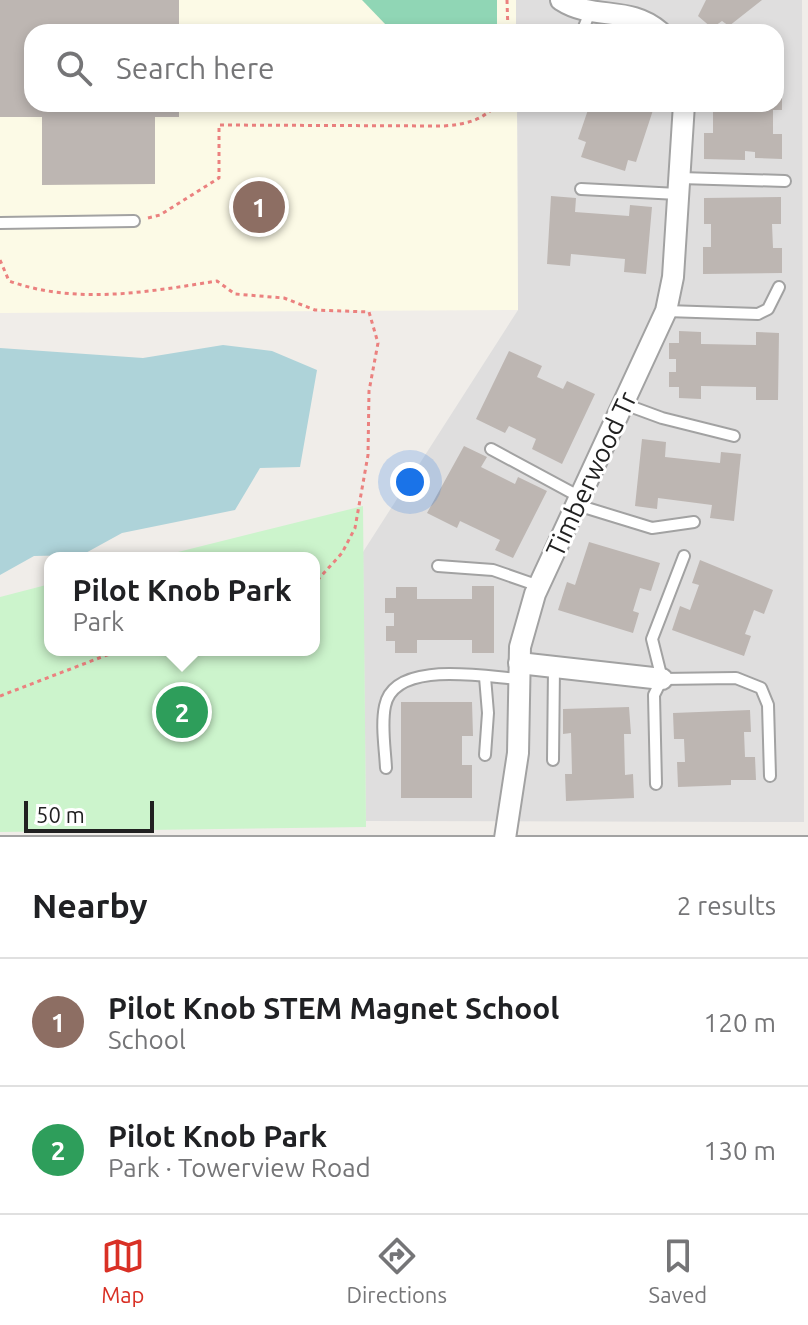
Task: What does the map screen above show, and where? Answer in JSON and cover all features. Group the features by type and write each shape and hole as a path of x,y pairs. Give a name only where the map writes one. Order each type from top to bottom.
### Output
{"street":[{"path":"561,0 624,13 649,24"},
{"name":"Timberwood Tr","path":"504,845 518,753 523,630 539,586 666,311 673,277 684,112"},
{"path":"519,671 554,668 662,679"},
{"path":"0,847 469,849 504,845 623,850 808,847"}],"lane":[{"path":"581,189 785,181"},
{"path":"0,223 134,221"},
{"path":"666,311 758,314 768,309 779,287"},
{"path":"624,404 662,418 734,436"},
{"path":"491,449 578,501 652,528 694,522"},
{"path":"656,784 654,695 662,679 652,639 684,556"},
{"path":"438,566 493,570 539,586"},
{"path":"553,760 554,668"},
{"path":"386,768 385,705 399,684 428,675 485,677 519,671"},
{"path":"485,677 488,713 485,755"},
{"path":"662,679 736,678 761,688 768,705 770,776"}],"path":[{"path":"507,0 508,24"},
{"path":"134,221 160,215 219,178 219,125 444,126 469,124 490,112"},
{"path":"0,260 9,281 38,291 86,296 217,281 235,294 284,298 315,310 369,312 378,343 369,391 368,455 355,528 342,553 320,577"},
{"path":"0,696 104,656"}],"shaded area":[{"path":"0,0 516,0 516,24 24,24 24,112 517,112 518,310 0,313"},
{"path":"516,0 802,0 804,822 366,821 363,552 518,310 517,112 784,112 784,24 516,24"}],"green space":[{"path":"362,0 497,0 497,24 385,24"},
{"path":"363,506 366,827 0,832 0,597 44,586 44,656 320,656 320,552 178,552"}],"water":[{"path":"223,345 272,351 317,370 300,467 260,468 235,510 122,533 87,552 44,552 44,556 34,556 0,575 0,348 143,358"}],"building":[{"path":"0,0 179,0 179,24 24,24 24,112 179,112 179,117 155,117 155,184 42,185 42,117 0,117"},
{"path":"706,0 762,0 732,24 722,21 707,24 698,16"},
{"path":"587,112 652,112 636,162 628,160 625,171 581,157 586,142 578,139"},
{"path":"713,112 773,112 773,134 782,134 782,159 755,158 755,152 745,151 745,160 704,159 704,133 713,133"},
{"path":"551,196 576,198 575,212 629,216 630,205 652,207 646,274 624,272 625,259 571,254 570,266 547,264"},
{"path":"781,197 781,224 772,224 773,248 782,248 782,273 703,274 703,247 711,247 711,224 704,224 704,198"},
{"path":"679,331 701,332 701,344 756,345 756,332 779,333 778,400 756,400 756,387 701,386 701,399 679,398 679,387 669,387 669,372 676,372 676,359 669,359 669,343 679,343"},
{"path":"509,351 542,366 537,377 563,389 567,381 595,394 562,464 532,449 536,439 509,426 505,433 476,419"},
{"path":"642,439 666,442 665,457 720,463 721,452 741,454 734,521 710,518 712,505 658,498 657,509 635,506"},
{"path":"464,446 487,457 481,467 515,484 518,477 547,491 513,558 495,550 500,540 460,521 457,528 427,513"},
{"path":"589,542 660,563 651,591 640,588 633,611 639,613 633,633 558,610 567,582 575,585"},
{"path":"700,560 773,590 764,614 754,610 745,634 751,636 744,656 672,630 680,606 690,610 699,585 692,583"},
{"path":"472,586 494,586 494,653 472,653 472,640 417,640 417,653 395,653 395,641 386,641 386,626 394,626 394,613 385,613 385,598 396,598 396,587 417,587 417,599 472,599"},
{"path":"401,702 472,702 473,736 462,736 462,765 472,765 472,798 401,798"},
{"path":"629,707 631,734 624,734 625,775 633,774 634,798 566,801 565,774 572,774 571,733 563,734 563,709"},
{"path":"750,710 751,732 744,732 745,757 755,757 756,780 731,780 731,785 678,787 677,762 685,762 684,739 674,739 673,713"}],"place":[{"name":"Pilot Knob STEM Magnet School","path":"259,207"},
{"name":"Pilot Knob Park","path":"182,712"}]}
